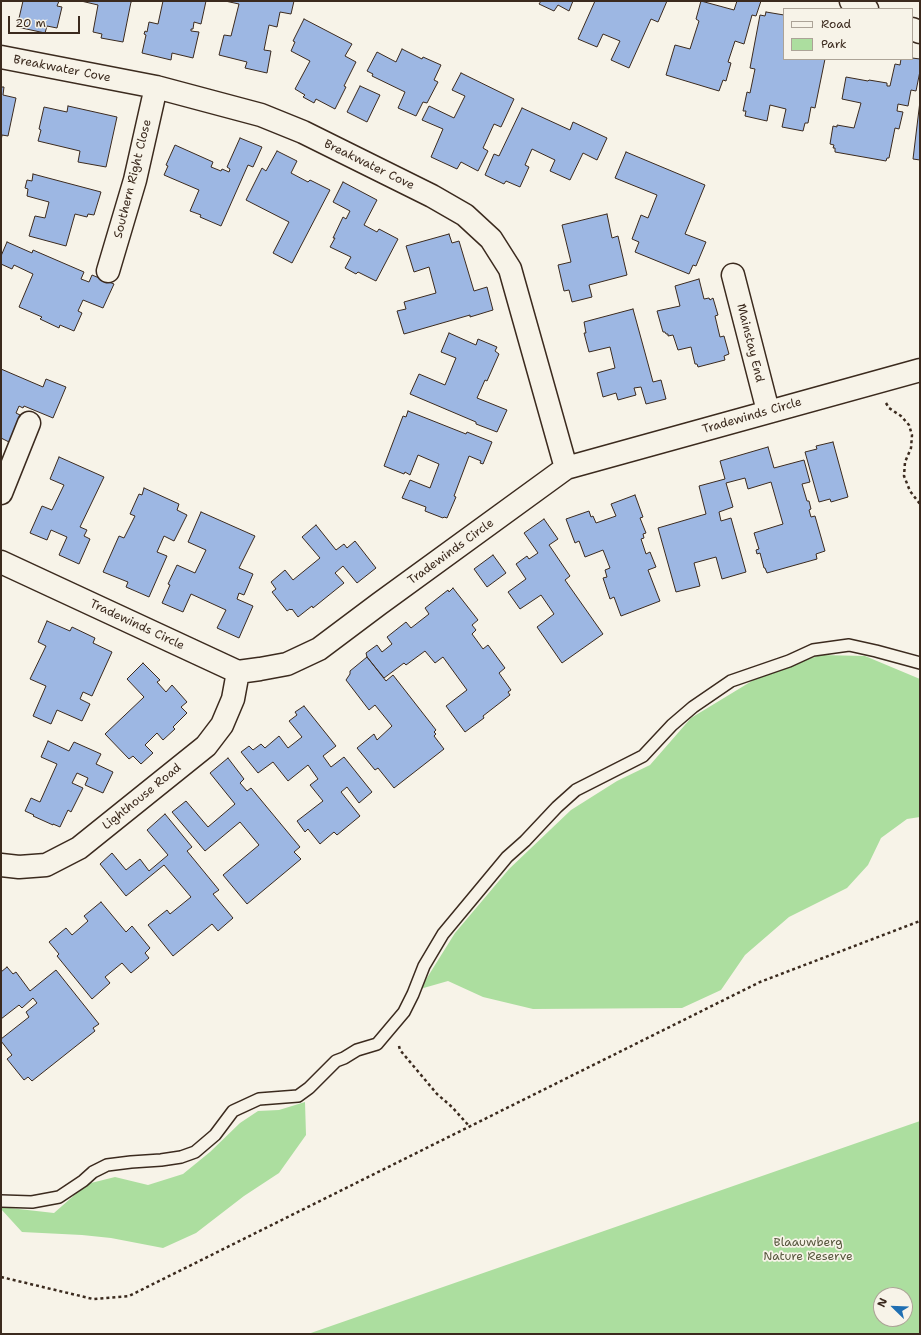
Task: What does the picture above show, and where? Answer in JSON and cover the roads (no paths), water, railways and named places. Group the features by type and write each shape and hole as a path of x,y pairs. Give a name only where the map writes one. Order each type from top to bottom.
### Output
{"street":[{"path":"851,1 865,8"},
{"name":"Breakwater Cove","path":"1,57 156,86 261,115 303,132 432,196 465,215 491,239 510,269 566,468"},
{"name":"Southern Right Close","path":"108,271 135,180 156,86"},
{"name":"Mainstay End","path":"733,275 768,412"},
{"name":"Tradewinds Circle","path":"1,562 238,672 287,664 319,650 391,595 566,468 920,370"},
{"path":"1,493 29,423"},
{"name":"Lighthouse Road","path":"1,864 19,867 46,865 79,848 206,746 222,725 233,699 238,672"}],"lane":[{"path":"1,1201 32,1202 59,1197 94,1172 107,1165 161,1160 181,1157 195,1152 215,1135 232,1111 259,1099 298,1096 336,1061 357,1050 377,1044 404,1012 424,966 442,934 507,857 576,790 644,756 672,726 693,707 731,681 789,661 813,650 849,645 920,664"}],"park label":[{"name":"Blaauwberg Nature Reserve","path":"808,1250"}]}
